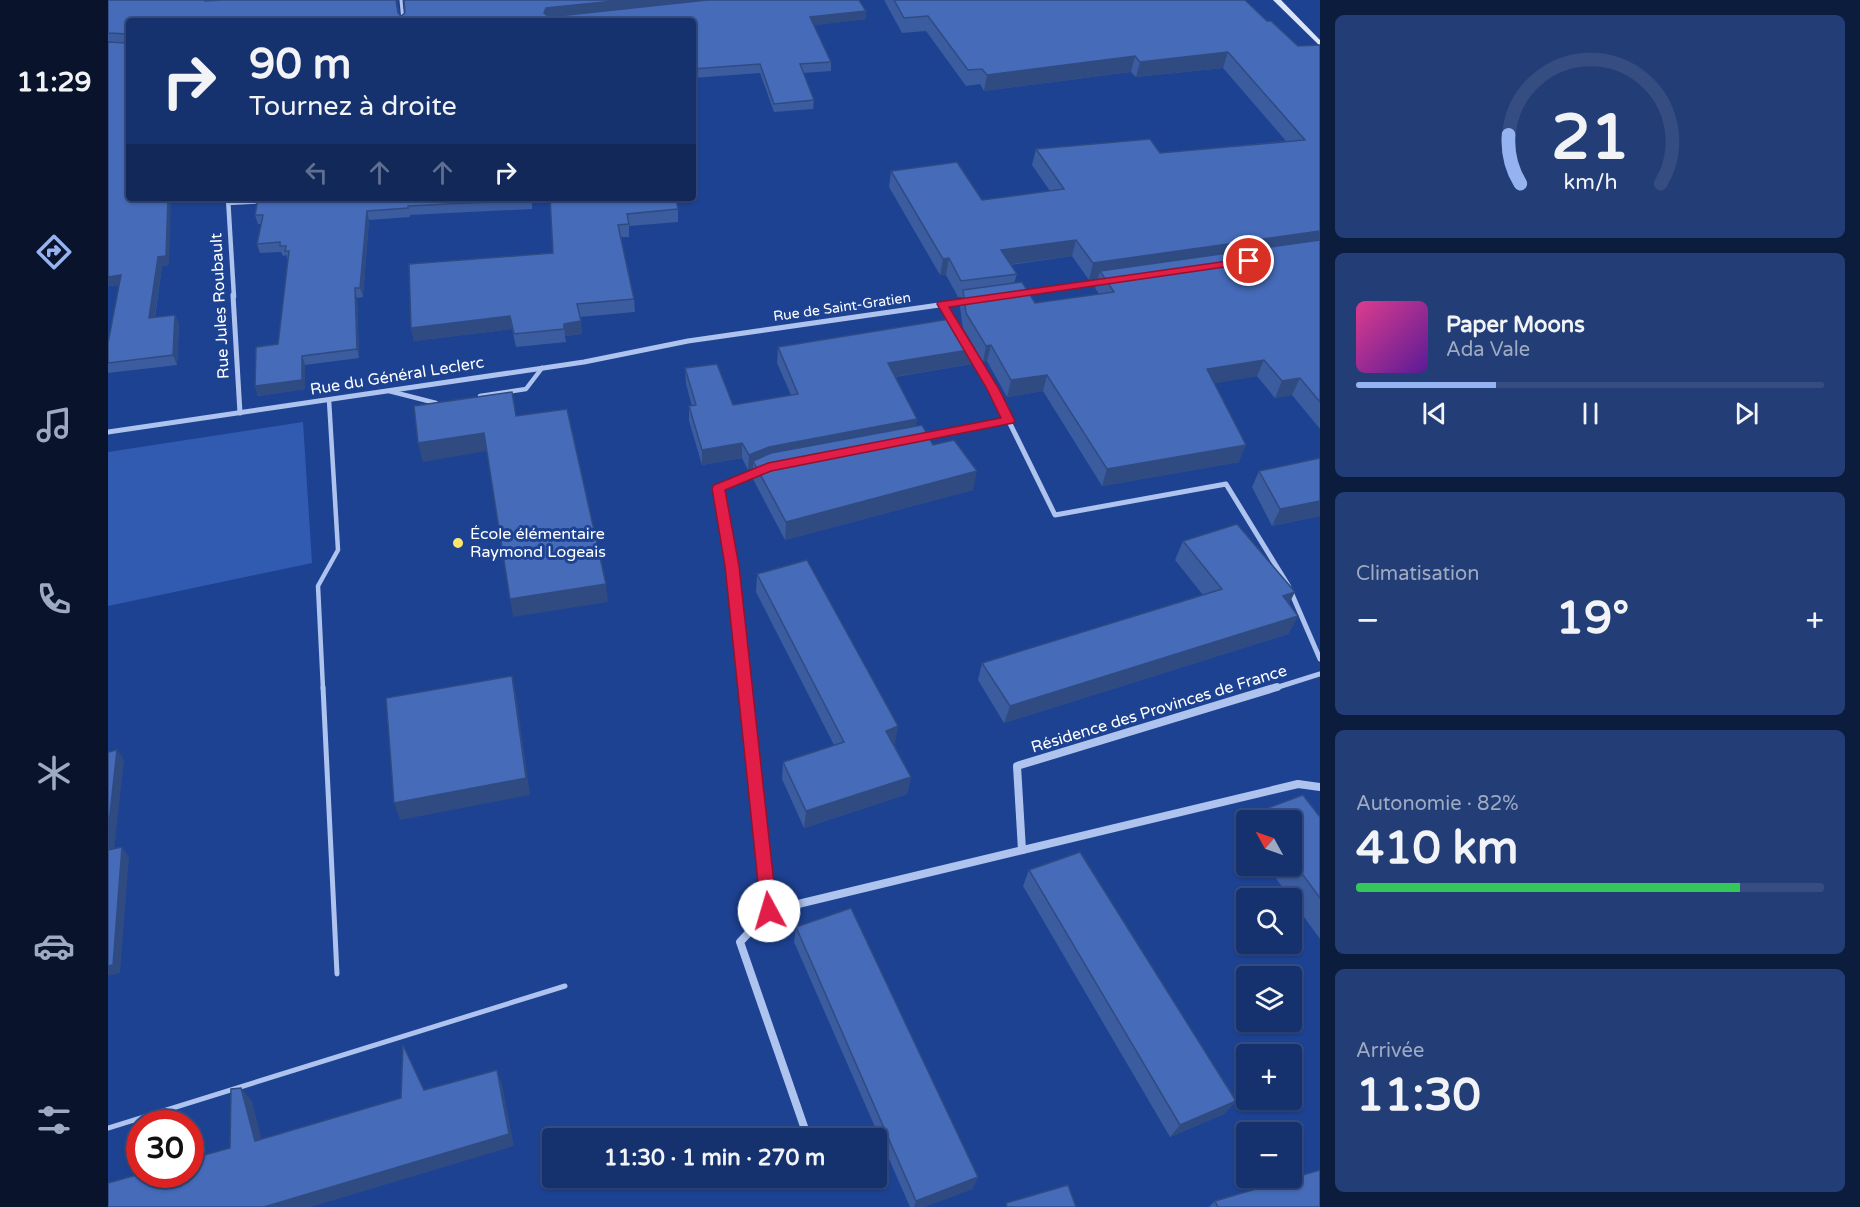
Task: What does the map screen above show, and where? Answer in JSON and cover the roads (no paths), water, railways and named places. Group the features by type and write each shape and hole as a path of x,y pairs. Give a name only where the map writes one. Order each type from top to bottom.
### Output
{"main road":[{"path":"1277,0 1320,45"}],"street":[{"path":"228,201 270,201"},
{"name":"Rue Jules Roubault","path":"228,201 240,413"},
{"path":"1012,294 1106,281"},
{"name":"Rue de Saint-Gratien","path":"688,341 977,299"},
{"path":"942,304 960,332"},
{"name":"Rue du Général Leclerc","path":"108,432 584,362 688,341"},
{"path":"965,342 1009,421 1055,515 1226,484 1288,585 1320,659"},
{"path":"917,438 1009,421"},
{"path":"768,467 719,488 732,566 769,911"},
{"name":"Résidence des Provinces de France","path":"1022,850 1017,766 1320,674"},
{"path":"805,1128 740,942 769,911 1298,783 1320,787"}],"lane":[{"path":"401,0 403,18"},
{"path":"479,396 526,389 542,368"},
{"path":"389,391 432,404 444,402"},
{"path":"329,400 338,550 318,586 337,974"},
{"path":"108,1128 565,986"}],"place":[{"name":"École élémentaire Raymond Logeais","path":"458,543"}]}
